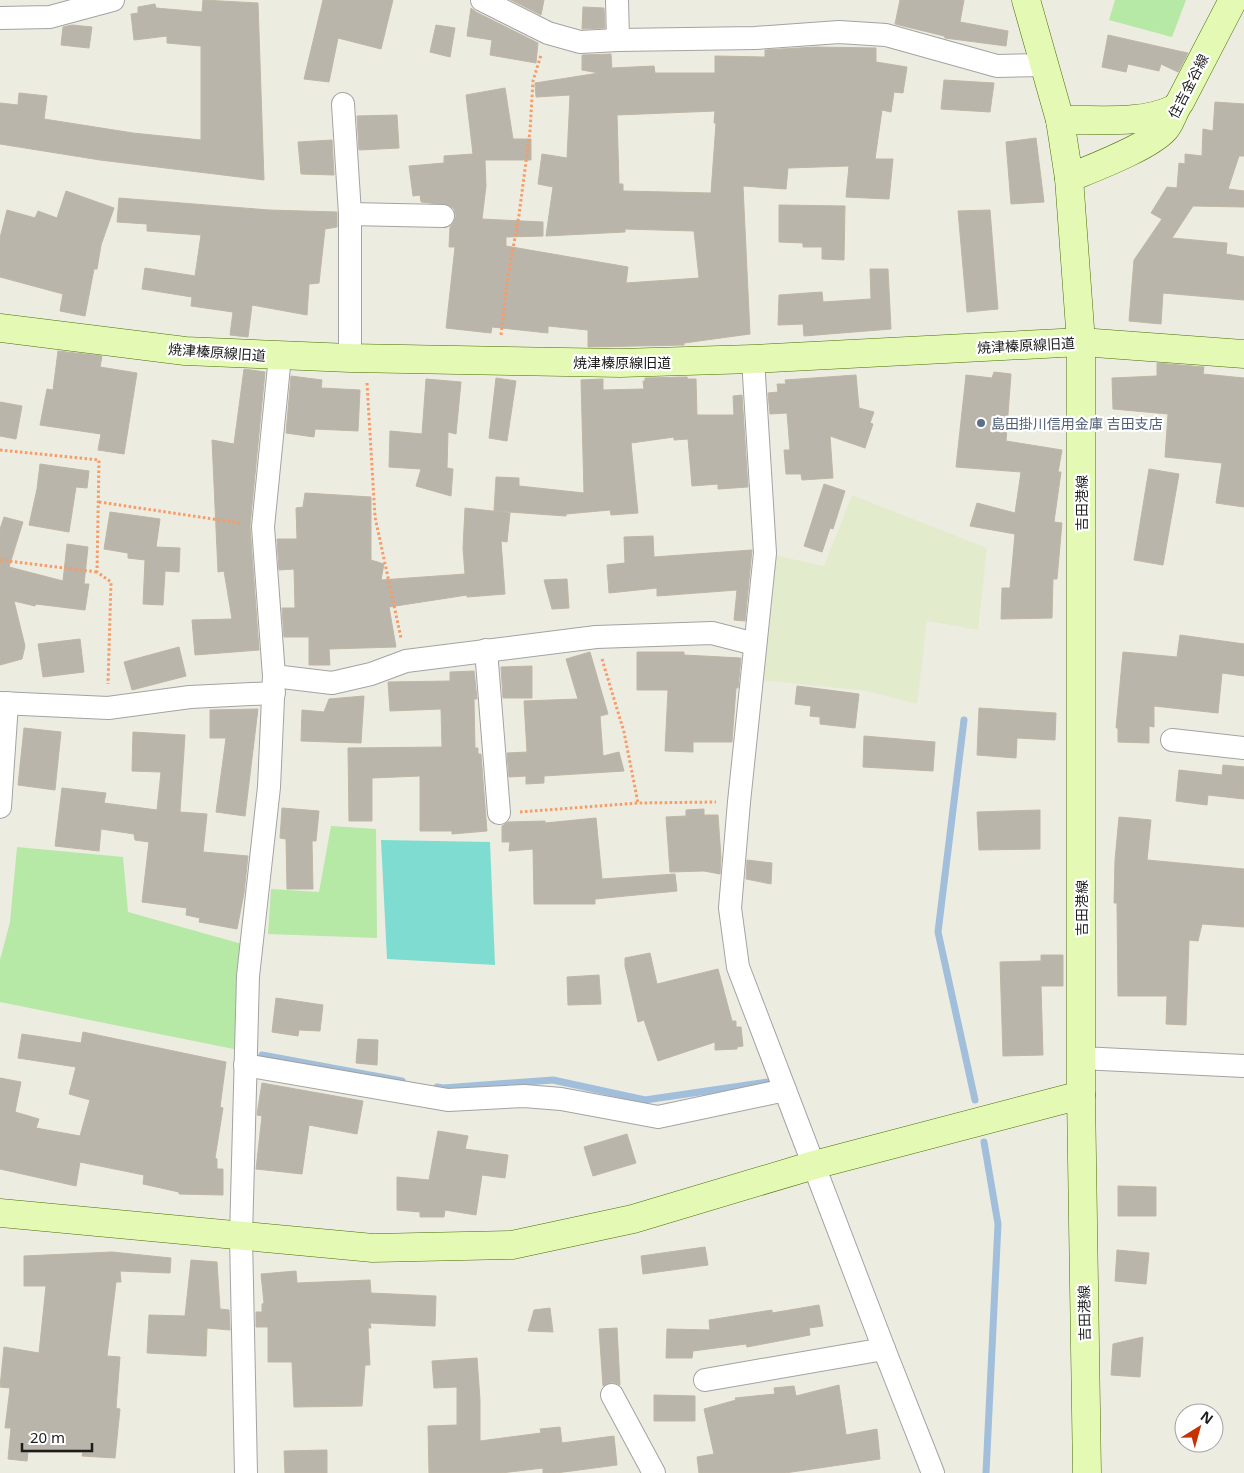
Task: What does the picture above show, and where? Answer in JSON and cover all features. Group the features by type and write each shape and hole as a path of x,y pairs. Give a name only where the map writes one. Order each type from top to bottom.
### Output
{"street":[{"path":"0,18 50,17 113,0"},
{"path":"482,0 548,34 580,42 755,38 839,32 886,35 997,66 1045,66"},
{"path":"617,0 618,40"},
{"path":"1026,0 1060,120 1069,178 1081,342"},
{"name":"住吉金谷線","path":"1069,178 1149,141 1164,130 1171,121 1174,109 1233,0"},
{"path":"343,104 358,358"},
{"path":"1060,120 1149,118 1174,109"},
{"path":"350,214 443,216"},
{"name":"焼津榛原線旧道","path":"0,328 185,351 280,356 498,361 620,363 753,359 1081,342 1244,354"},
{"name":"吉田港線","path":"1081,342 1081,1095 1087,1473"},
{"path":"246,1473 241,1237 245,1065 248,976 269,787 274,685 263,527 280,356"},
{"path":"753,359 765,553 730,908 738,968 933,1473"},
{"path":"0,807 3,703 108,708 274,685 332,683 371,674 406,661 596,637 712,632 755,644"},
{"path":"486,650 499,813"},
{"path":"1172,740 1244,748"},
{"path":"1081,1058 1244,1066"},
{"path":"245,1065 448,1100 524,1096 561,1099 658,1117 785,1090"},
{"path":"0,1213 373,1248 512,1245 633,1219 814,1165 1081,1095"},
{"path":"705,1380 884,1350"},
{"path":"612,1395 654,1473"}],"path":[{"path":"498,361 507,282 519,215 530,130 533,81 548,34"},
{"path":"358,358 375,517 406,661"},
{"path":"0,450 100,460 97,572"},
{"path":"99,502 263,527"},
{"path":"0,560 97,572 111,582 108,708"},
{"path":"596,637 624,732 638,803"},
{"path":"499,813 638,803 739,802"}],"green space":[{"path":"1115,0 1186,0 1172,37 1109,20"},
{"path":"852,495 987,548 978,630 927,621 917,704 867,691 759,680 774,555 824,566"},
{"path":"331,826 376,829 377,938 268,934 271,889 319,892"},
{"path":"17,847 123,857 128,912 242,944 239,1050 0,1002 0,960 10,922"}],"shaded area":[{"path":"381,840 490,842 495,965 387,959"}],"building":[{"path":"203,0 258,3 264,180 100,160 0,144 0,103 18,105 19,93 47,96 44,119 133,133 201,140 201,46 167,43 167,36 134,40 131,14 138,13 138,7 155,4 156,8 202,12"},
{"path":"323,0 393,0 381,49 338,38 329,82 304,79"},
{"path":"511,0 544,0 541,15"},
{"path":"900,0 964,0 960,22 1008,31 1006,46 945,38 944,36 895,24"},
{"path":"583,7 604,8 605,28 582,29"},
{"path":"471,8 538,43 536,63 490,55 492,40 467,36"},
{"path":"72,25 92,27 89,48 61,45 63,27"},
{"path":"436,25 455,28 450,57 430,52"},
{"path":"1108,35 1188,53 1178,72 1161,64 1159,71 1128,64 1126,72 1102,67"},
{"path":"815,47 876,48 876,62 907,67 903,93 894,92 891,112 882,110 875,159 893,159 889,199 846,197 849,166 788,168 786,189 743,186 750,334 684,343 684,345 588,347 588,330 548,326 548,333 492,327 491,333 446,328 455,247 449,247 450,227 456,216 454,209 449,205 421,202 420,195 413,196 409,166 444,163 444,156 473,154 466,95 505,88 513,139 531,139 531,160 485,160 486,186 482,219 543,222 543,236 506,237 506,246 628,267 626,283 699,278 694,231 625,229 625,232 546,236 553,187 538,184 542,154 567,158 570,95 536,97 535,83 599,73 582,70 582,55 611,54 612,71 612,68 654,66 655,73 715,73 715,56 765,57 765,50","holes":["715,111 714,123 716,123 711,193 623,191 623,184 619,184 617,115"]},
{"path":"944,80 994,83 990,112 941,109"},
{"path":"1215,102 1244,104 1244,156 1239,156 1228,189 1244,191 1244,207 1193,206 1172,238 1227,243 1226,254 1244,257 1244,300 1163,293 1161,324 1129,321 1134,260 1162,219 1151,213 1167,187 1177,188 1179,163 1185,164 1185,154 1202,156 1203,129 1213,131"},
{"path":"397,115 399,148 359,150 357,116"},
{"path":"1036,138 1044,202 1011,204 1006,142"},
{"path":"332,140 334,175 301,174 298,142"},
{"path":"66,191 114,208 101,245 97,269 94,269 85,316 60,311 63,294 0,277 0,238 7,210 35,218 38,211 57,218"},
{"path":"119,198 269,210 337,212 337,227 325,229 319,283 309,284 307,315 252,305 248,337 230,335 233,312 191,306 192,297 142,289 145,268 195,276 201,235 147,231 147,224 117,222"},
{"path":"779,205 845,206 844,260 822,259 822,247 803,247 803,243 779,242"},
{"path":"990,210 998,309 967,312 958,211"},
{"path":"870,269 888,269 891,329 804,336 803,324 778,325 779,295 822,292 823,302 871,299"},
{"path":"58,351 102,356 100,367 137,373 124,454 98,450 101,434 40,425 47,389 53,390"},
{"path":"1157,363 1204,367 1203,374 1244,378 1244,507 1216,503 1222,463 1165,457 1168,414 1113,409 1112,378 1157,376"},
{"path":"244,369 265,372 250,526 259,650 195,655 192,620 232,619 224,571 218,572 212,440 234,444"},
{"path":"994,372 1011,374 1006,441 1062,450 1058,472 1061,472 1054,522 1062,523 1057,579 1053,579 1052,618 1001,619 1002,588 1010,588 1015,534 970,526 977,503 1015,513 1021,472 956,467 966,375 992,378"},
{"path":"856,375 859,408 874,412 870,423 873,424 865,448 830,436 833,478 802,480 801,474 786,474 784,450 790,450 787,413 770,414 768,393 778,392 777,384 786,384 785,380"},
{"path":"291,376 322,380 321,388 360,390 358,431 315,429 314,437 286,433"},
{"path":"687,377 688,379 696,379 697,415 734,415 733,396 742,395 748,487 718,489 718,484 692,486 688,439 674,440 674,437 631,443 638,513 611,515 610,510 566,514 566,516 494,511 496,477 519,478 519,486 584,493 581,380 603,379 603,390 644,389 643,381 645,381 645,378"},
{"path":"496,378 516,381 507,441 489,438"},
{"path":"426,379 461,382 456,434 448,432 447,468 453,469 451,496 416,486 421,469 389,467 390,431 422,434"},
{"path":"0,402 22,406 16,439 0,436"},
{"path":"40,464 89,471 87,488 76,487 69,532 29,525"},
{"path":"1149,469 1179,474 1163,565 1134,560"},
{"path":"824,484 845,491 833,529 830,528 822,552 804,546"},
{"path":"305,493 371,497 371,560 384,564 381,580 465,574 463,548 465,508 510,513 507,542 501,541 505,594 467,597 467,595 389,607 396,647 329,649 330,665 309,665 309,637 284,637 282,608 295,608 294,569 279,570 277,539 297,539 296,508 303,507"},
{"path":"110,512 160,519 156,547 180,548 179,572 165,571 163,605 143,604 145,560 128,558 128,553 104,549"},
{"path":"4,517 23,522 9,567 63,581 67,544 88,547 84,584 89,584 85,610 36,604 35,606 14,601 25,646 22,659 0,665 0,529"},
{"path":"653,536 654,557 752,550 745,621 734,620 737,590 657,596 657,588 609,593 607,565 625,563 624,537"},
{"path":"567,579 569,608 552,609 544,580"},
{"path":"1180,635 1244,644 1244,676 1222,673 1218,713 1154,706 1154,727 1149,726 1149,743 1118,742 1118,728 1116,728 1123,652 1177,657"},
{"path":"80,639 84,672 43,677 38,644"},
{"path":"179,647 186,676 132,690 124,662"},
{"path":"590,652 608,714 600,716 603,756 619,752 624,771 544,776 544,783 526,784 526,776 509,777 507,753 527,752 524,701 578,699 566,659"},
{"path":"637,652 684,652 684,655 741,658 738,688 736,688 732,742 693,742 693,752 665,751 668,690 637,690"},
{"path":"532,666 532,698 503,698 501,667"},
{"path":"474,671 477,699 474,699 475,748 478,748 478,754 481,754 487,831 452,834 452,831 420,831 420,776 372,778 372,821 349,821 348,748 442,747 441,709 390,711 388,682 450,681 450,672"},
{"path":"797,686 859,694 855,728 820,724 820,717 810,716 811,706 795,704"},
{"path":"364,696 361,743 301,741 302,710 324,712 329,699"},
{"path":"979,708 1056,713 1055,740 1017,738 1016,758 977,755"},
{"path":"258,709 245,816 216,812 226,738 210,738 210,710"},
{"path":"24,728 61,732 55,790 18,785"},
{"path":"133,732 185,735 180,812 207,814 203,852 248,856 244,893 237,929 199,922 200,918 186,915 187,908 142,902 149,842 135,840 134,834 101,829 99,851 55,846 62,788 106,793 104,803 157,810 161,772 132,771"},
{"path":"864,736 935,742 933,771 863,767"},
{"path":"1223,765 1244,767 1244,799 1208,795 1207,805 1176,801 1179,770 1222,775"},
{"path":"282,808 319,811 316,841 312,841 313,889 287,889 286,839 280,838"},
{"path":"704,809 704,815 718,815 721,858 720,874 704,871 670,872 666,817 686,816 686,810"},
{"path":"1040,810 1040,849 979,850 977,812"},
{"path":"1119,817 1151,820 1147,860 1244,869 1244,927 1202,924 1198,941 1189,940 1186,1025 1166,1024 1167,996 1118,996 1117,903 1114,903"},
{"path":"596,818 602,879 675,874 677,891 595,899 595,904 534,904 533,849 509,851 510,842 502,842 502,826 508,822 545,821 545,823"},
{"path":"747,860 772,863 771,884 746,879"},
{"path":"650,953 657,984 718,969 732,1021 736,1021 736,1027 741,1027 743,1046 737,1047 737,1049 715,1050 715,1042 658,1061 644,1020 638,1022 625,966 625,958"},
{"path":"1041,955 1063,955 1063,986 1041,986 1043,1055 1003,1056 1000,962 1041,961"},
{"path":"599,975 601,1004 568,1005 567,977"},
{"path":"276,998 323,1005 320,1031 299,1030 298,1036 272,1032"},
{"path":"83,1032 226,1062 220,1107 223,1108 215,1158 217,1159 217,1169 223,1169 223,1195 179,1194 179,1192 143,1184 144,1175 80,1162 76,1186 0,1169 0,1078 21,1082 15,1112 39,1119 36,1128 80,1136 90,1100 69,1094 76,1067 18,1058 22,1034 81,1043"},
{"path":"358,1039 378,1040 377,1065 356,1063"},
{"path":"262,1083 363,1101 357,1134 309,1125 302,1174 256,1169 262,1116 257,1115"},
{"path":"438,1131 468,1136 465,1149 508,1155 505,1178 482,1175 476,1215 445,1210 444,1217 420,1217 420,1212 397,1210 397,1177 429,1180"},
{"path":"627,1134 636,1163 593,1176 584,1147"},
{"path":"1118,1186 1156,1187 1156,1216 1118,1216"},
{"path":"705,1247 708,1265 643,1274 641,1256"},
{"path":"1117,1250 1149,1253 1146,1284 1115,1281"},
{"path":"112,1252 171,1258 170,1273 120,1271 121,1282 116,1282 107,1356 120,1357 116,1408 120,1409 115,1458 82,1456 83,1452 28,1452 27,1461 8,1459 11,1428 5,1428 10,1388 0,1387 4,1347 39,1353 46,1286 24,1286 24,1256"},
{"path":"191,1260 217,1262 220,1309 229,1310 230,1330 207,1328 206,1356 147,1353 149,1315 185,1316"},
{"path":"296,1271 297,1283 370,1280 371,1293 436,1296 435,1326 370,1323 371,1328 368,1328 370,1365 365,1365 362,1406 294,1407 292,1362 268,1362 268,1327 256,1327 256,1312 262,1312 262,1304 264,1303 261,1274"},
{"path":"819,1305 823,1326 809,1328 810,1335 747,1347 746,1344 693,1351 692,1358 666,1358 667,1329 710,1330 709,1320 772,1310 772,1313"},
{"path":"550,1308 553,1332 528,1331 534,1310"},
{"path":"617,1328 620,1385 612,1382 603,1386 599,1329"},
{"path":"1143,1337 1140,1377 1111,1375 1113,1344"},
{"path":"477,1358 480,1441 541,1433 540,1429 560,1427 562,1443 614,1436 617,1465 556,1473 543,1473 543,1468 501,1473 429,1473 428,1426 457,1425 457,1387 434,1388 432,1361"},
{"path":"839,1385 846,1435 877,1429 880,1459 785,1473 699,1473 697,1457 714,1454 704,1409 736,1400 735,1398 775,1394 774,1388 794,1386 796,1396"},
{"path":"654,1395 695,1396 695,1421 654,1421"},
{"path":"327,1450 327,1473 285,1473 284,1451"}],"waterway":[{"path":"964,720 938,932 975,1100"},
{"path":"262,1055 402,1081"},
{"path":"437,1087 553,1080 645,1100 775,1081"},
{"path":"984,1142 998,1224 986,1473"}],"place":[{"name":"島田掛川信用金庫 吉田支店","path":"981,423"}]}
